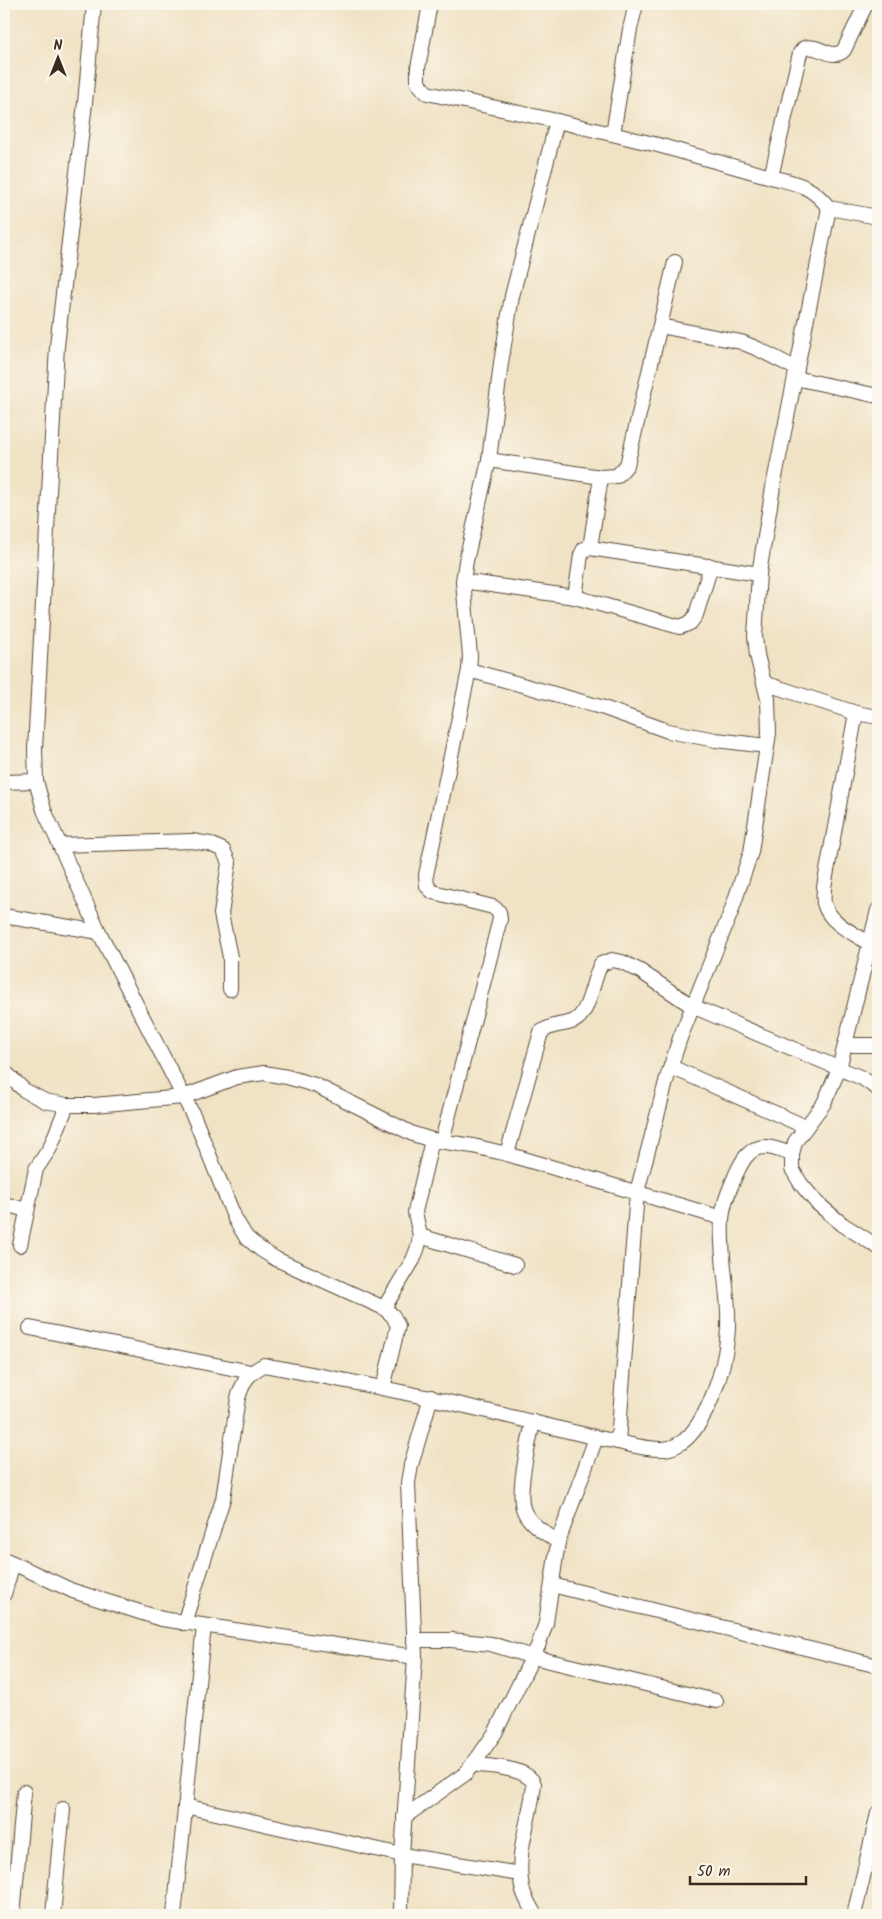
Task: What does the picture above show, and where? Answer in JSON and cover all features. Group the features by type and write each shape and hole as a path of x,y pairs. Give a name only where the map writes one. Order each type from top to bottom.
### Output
{"street":[{"path":"94,4 83,123 57,346 35,749 36,780 44,810 99,932 194,1117 235,1220 246,1237 276,1259 384,1308 393,1316 398,1326 383,1388"},
{"path":"430,4 418,68 418,83 427,93 613,134 802,184 822,199 829,208 878,217"},
{"path":"613,134 630,29 636,4"},
{"path":"771,177 800,53 804,48 814,46 833,54 840,54 866,4"},
{"path":"384,1308 413,1260 418,1247 420,1236 415,1212 500,919 499,912 494,907 442,896 433,892 427,886 426,874 469,670 470,656 463,581 469,542 489,460 501,363 512,296 557,121"},
{"path":"618,1442 637,1192 671,1067 692,1006 731,912 751,852 767,746 769,714 755,636 758,574 773,487 829,208"},
{"path":"489,460 601,477 617,476 627,465 675,262"},
{"path":"660,326 741,342 758,348 796,373 878,396"},
{"path":"590,548 601,477"},
{"path":"575,597 581,555 584,549 590,548 758,574"},
{"path":"463,581 575,597 680,627 690,624 696,615 711,566"},
{"path":"469,670 604,708 668,731 716,740 767,746"},
{"path":"764,683 856,713 878,717"},
{"path":"856,713 824,887 824,903 828,913 838,923 869,943"},
{"path":"4,782 36,780"},
{"path":"60,845 192,841 210,844 223,850 229,863 221,914 230,957 230,989"},
{"path":"878,910 839,1069 824,1103 795,1142 792,1154 792,1169 801,1184 817,1203 842,1224 878,1247"},
{"path":"4,916 99,932"},
{"path":"507,1154 541,1032 550,1026 573,1021 582,1016 596,973 601,964 612,960 640,970 692,1006 862,1078 878,1089"},
{"path":"845,1045 878,1045"},
{"path":"671,1067 806,1127"},
{"path":"4,1071 24,1090 45,1100 67,1105 94,1105 184,1098 237,1077 264,1073 286,1077 315,1085 413,1134 437,1141 473,1146 507,1154 722,1218"},
{"path":"20,1245 36,1169 50,1148 67,1105"},
{"path":"184,1623 223,1499 238,1398 243,1383 251,1372 264,1365 431,1397 596,1438 661,1450 677,1445 690,1436 703,1417 723,1363 727,1340 728,1316 722,1218 726,1200 740,1164 755,1148 767,1147 792,1154"},
{"path":"4,1204 27,1210"},
{"path":"420,1236 515,1265"},
{"path":"30,1328 251,1372"},
{"path":"401,1915 404,1817 415,1657 408,1483 411,1465 431,1397"},
{"path":"533,1422 521,1488 523,1510 538,1528 558,1542"},
{"path":"404,1817 465,1774 495,1733 533,1657 546,1623 558,1542 596,1438"},
{"path":"4,1594 8,1561 73,1591 133,1611 184,1623 415,1657"},
{"path":"552,1585 878,1666"},
{"path":"174,1915 204,1626"},
{"path":"414,1640 451,1640 491,1644 533,1657 716,1701"},
{"path":"473,1764 523,1772 531,1777 534,1784 520,1858 520,1874 522,1889 535,1915"},
{"path":"13,1915 24,1792"},
{"path":"185,1806 402,1855 520,1874"},
{"path":"53,1915 63,1809"},
{"path":"854,1915 878,1813"}]}
